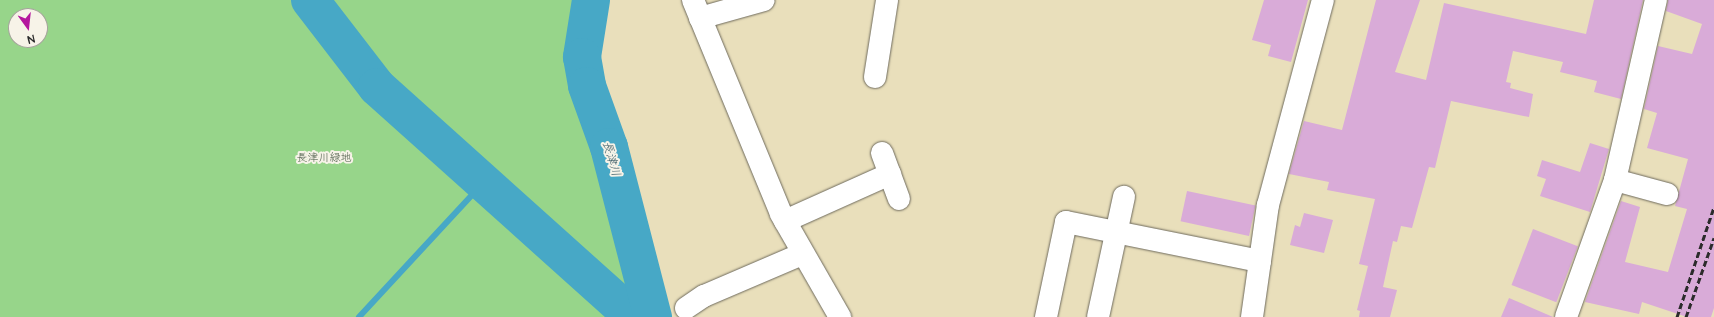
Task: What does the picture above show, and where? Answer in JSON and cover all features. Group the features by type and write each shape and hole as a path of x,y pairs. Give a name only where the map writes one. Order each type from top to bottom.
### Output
{"street":[{"path":"764,0 697,9 785,221 802,254 840,317"},
{"path":"875,77 887,0"},
{"path":"1252,317 1268,205 1323,0"},
{"path":"1566,317 1615,180 1656,0"},
{"path":"882,152 899,199"},
{"path":"785,221 890,174"},
{"path":"1615,180 1667,194"},
{"path":"1098,317 1115,232 1124,197"},
{"path":"1046,317 1066,222 1260,261"},
{"path":"686,308 704,296 802,254"}],"green space":[{"name":"長津川緑地","path":"0,0 593,0 584,59 586,75 648,308 637,317 0,317"}],"building":[{"path":"1264,0 1308,0 1291,62 1268,56 1271,45 1252,40"},
{"path":"1376,0 1420,0 1395,72 1426,80 1444,3 1586,34 1594,0 1643,0 1621,99 1594,92 1597,81 1560,72 1563,62 1513,51 1506,82 1511,83 1510,88 1533,94 1529,117 1451,101 1435,168 1429,167 1412,228 1401,226 1397,242 1393,241 1383,287 1397,290 1390,317 1359,317 1360,311 1357,310 1368,266 1359,264 1375,199 1327,190 1329,182 1289,174 1304,121 1342,130"},
{"path":"1668,0 1714,0 1714,308 1711,317 1687,317 1642,302 1639,314 1585,302 1621,201 1640,207 1625,262 1668,272 1687,209 1675,206 1688,159 1647,148 1657,113 1644,109 1658,46 1692,54 1702,24 1666,11"},
{"path":"1590,143 1609,149 1590,212 1540,196 1546,179 1537,176 1542,160 1580,172"},
{"path":"1187,191 1255,206 1249,236 1181,221"},
{"path":"1304,213 1333,220 1324,253 1290,245 1295,225 1300,227"},
{"path":"1533,229 1578,246 1556,302 1511,285"},
{"path":"1509,298 1553,317 1501,317"}],"waterway":[{"path":"310,0 377,87 633,317"},
{"name":"長津川","path":"591,0 582,57 587,86 609,147 653,317"},
{"path":"359,317 484,182"}],"railway":[{"path":"1677,317 1714,207"},
{"path":"1686,317 1714,238"}]}
